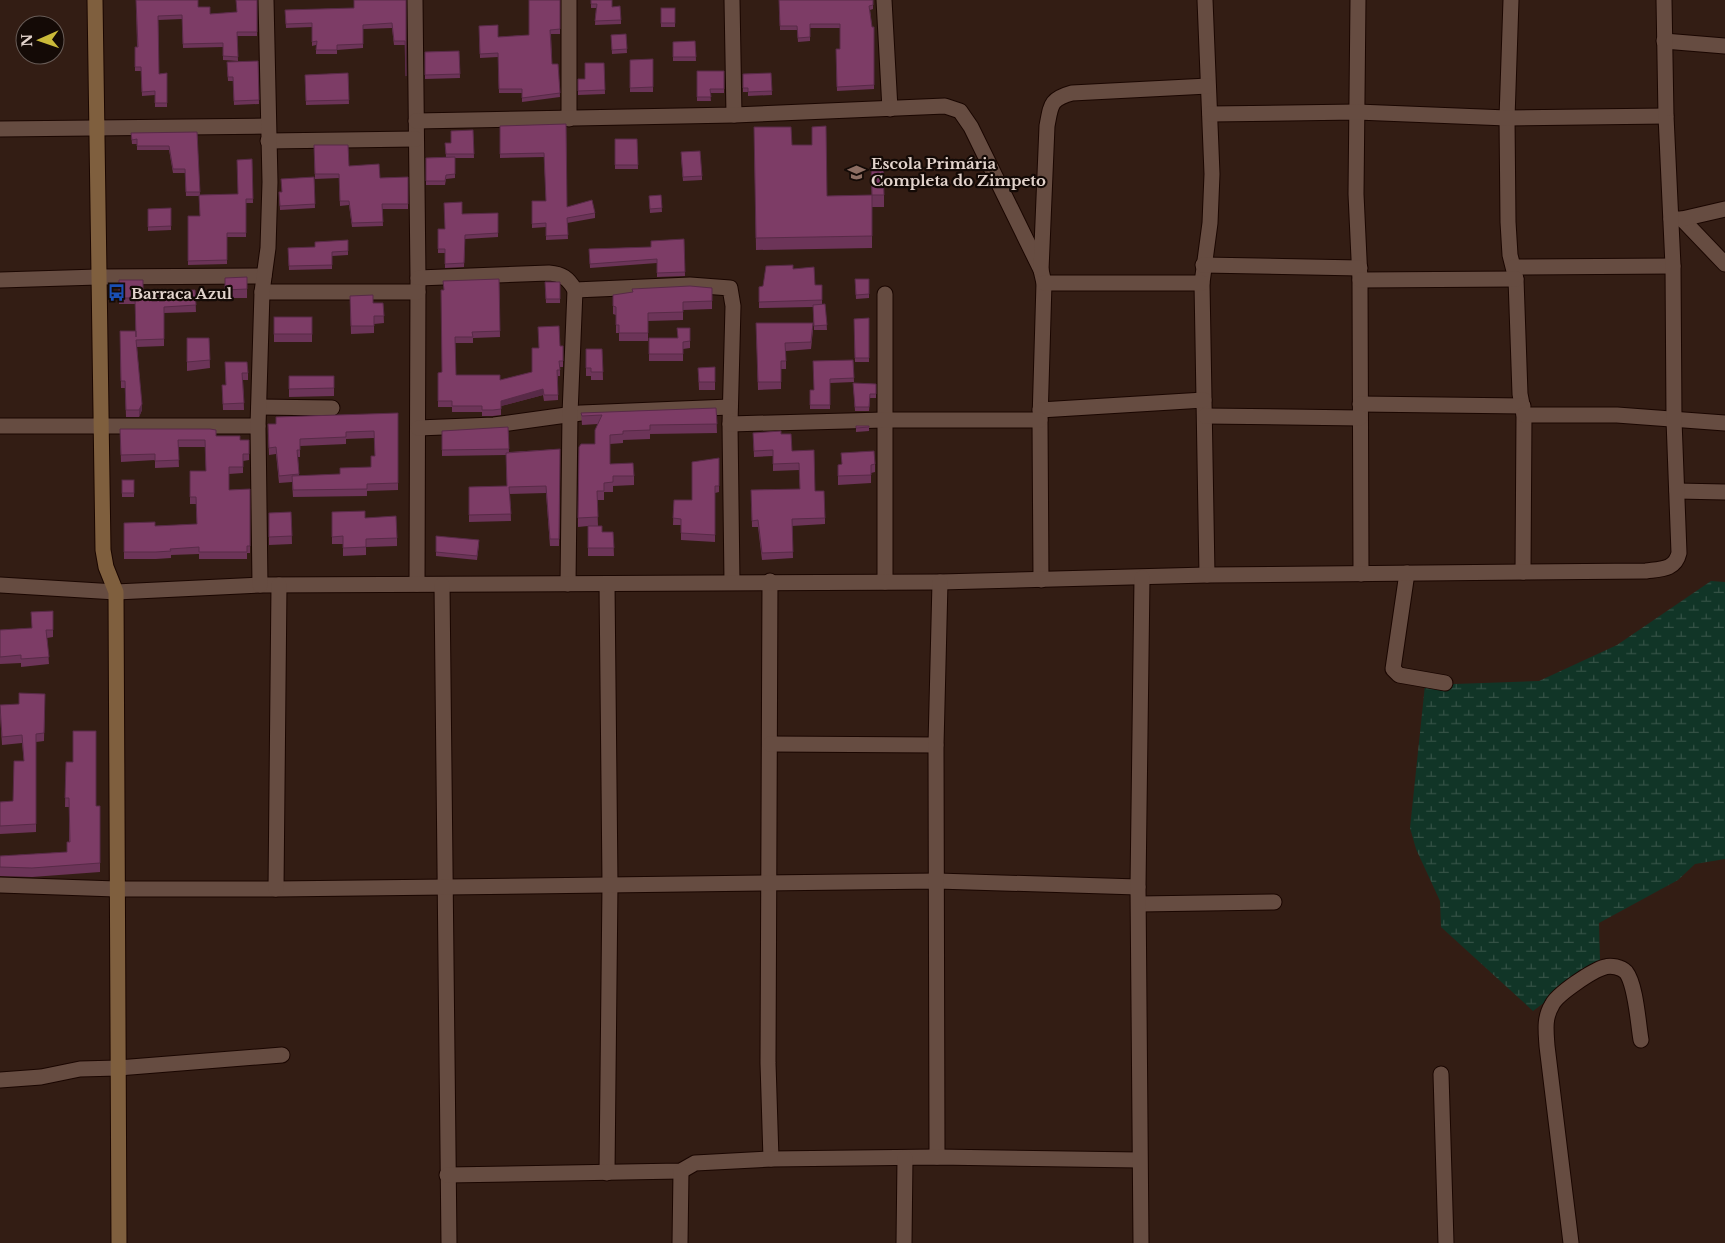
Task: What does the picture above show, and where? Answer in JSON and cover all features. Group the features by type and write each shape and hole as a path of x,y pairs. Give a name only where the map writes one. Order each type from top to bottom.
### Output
{"street":[{"path":"96,0 98,277 103,550 106,567 116,592 116,890 120,1243"},
{"path":"260,584 258,426 262,292 268,248 270,182 266,0"},
{"path":"415,0 418,285 417,584"},
{"path":"569,0 569,119"},
{"path":"732,0 734,115"},
{"path":"884,0 890,110"},
{"path":"1205,0 1212,174 1210,223 1202,283 1207,575"},
{"path":"1358,0 1356,194 1360,274 1361,574"},
{"path":"1511,0 1507,118 1508,244 1515,273 1520,394 1523,411 1523,572"},
{"path":"0,585 116,592 260,584 442,585 770,581 940,582 1207,575 1646,571 1673,566 1677,562 1679,553 1674,420 1672,266 1676,219 1666,116 1664,0"},
{"path":"1664,41 1725,46"},
{"path":"1041,580 1040,415 1042,277 1047,126 1050,109 1055,100 1072,93 1208,86"},
{"path":"416,121 734,115 890,110 945,106 960,111 970,127 1042,277"},
{"path":"1210,114 1357,112 1507,118 1666,116"},
{"path":"0,129 268,126"},
{"path":"268,142 416,140"},
{"path":"1676,219 1725,210"},
{"path":"1676,219 1725,264"},
{"path":"1203,265 1360,274 1515,273 1672,266"},
{"path":"262,292 418,285 549,273 561,274 570,281 575,290 570,414 568,584"},
{"path":"0,280 98,277 264,276"},
{"path":"1042,277 1202,283"},
{"path":"575,290 690,285 730,288 733,306 730,407 732,582"},
{"path":"885,294 886,582"},
{"path":"730,424 1040,415 1204,400"},
{"path":"259,407 332,408"},
{"path":"418,428 494,425 533,421 570,414 730,407"},
{"path":"1205,416 1360,411 1523,411 1617,415 1725,423"},
{"path":"0,426 102,428 258,426"},
{"path":"1677,491 1725,492"},
{"path":"1407,573 1394,669 1400,675 1445,683"},
{"path":"1141,1243 1138,887 1142,578"},
{"path":"770,581 768,1063 771,1159"},
{"path":"937,1157 936,745 940,582"},
{"path":"276,889 279,584"},
{"path":"607,584 610,884 607,1173"},
{"path":"442,585 447,1175 450,1243"},
{"path":"770,744 936,745"},
{"path":"0,885 116,890 937,881 1138,887"},
{"path":"1139,904 1274,902"},
{"path":"1570,1243 1547,1046 1546,1017 1553,1002 1580,982 1605,967 1613,966 1626,973 1631,984 1641,1040"},
{"path":"0,1080 41,1077 80,1069 118,1068 282,1055"},
{"path":"1441,1074 1446,1243"},
{"path":"447,1175 681,1171 695,1164 771,1159 937,1157 1139,1160"},
{"path":"904,1243 905,1158"},
{"path":"680,1243 681,1171"}],"green space":[{"path":"1711,581 1725,582 1725,859 1695,864 1678,880 1599,923 1600,961 1533,1011 1441,927 1440,901 1416,849 1410,828 1425,685 1539,681 1617,645"}],"building":[{"path":"136,0 198,0 198,7 210,7 210,14 237,12 236,0 257,0 257,32 237,32 238,57 223,56 223,43 183,44 182,15 158,16 159,74 167,73 167,103 155,103 155,91 142,92 141,67 135,67 135,47 138,47"},
{"path":"354,0 406,0 406,76 405,41 394,41 392,23 363,25 363,44 337,45 337,50 316,50 317,41 312,42 312,23 286,24 285,10 354,8"},
{"path":"529,0 560,0 560,29 550,30 552,64 558,64 560,93 522,98 522,89 499,89 498,53 480,54 479,26 498,25 498,37 529,35"},
{"path":"591,0 612,0 612,7 620,6 621,20 595,21 597,4 591,4"},
{"path":"779,0 873,0 873,5 869,6 872,27 874,27 874,85 837,87 836,49 840,49 840,24 810,24 810,37 798,38 797,26 780,26"},
{"path":"661,8 675,8 675,23 661,23"},
{"path":"626,34 627,49 612,50 611,35"},
{"path":"695,41 696,57 673,57 673,42"},
{"path":"459,51 460,74 425,75 425,52"},
{"path":"653,59 653,87 630,88 630,60"},
{"path":"258,61 259,100 234,101 233,77 228,77 227,62"},
{"path":"585,63 604,63 605,90 578,91 578,79 585,79"},
{"path":"697,71 724,71 724,89 710,89 711,97 697,97"},
{"path":"348,73 349,100 306,101 305,75"},
{"path":"771,73 772,91 748,92 748,88 743,88 743,74"},
{"path":"566,124 567,207 592,200 595,213 567,218 568,235 546,236 546,223 532,224 532,201 546,201 544,153 500,154 500,126"},
{"path":"826,126 827,196 872,195 872,236 756,238 754,127 791,127 792,145 812,145 812,127"},
{"path":"473,130 474,154 446,154 445,143 451,143 451,131"},
{"path":"197,132 200,192 186,192 185,169 173,169 169,146 137,146 137,139 132,140 131,133"},
{"path":"615,139 637,139 638,165 615,165"},
{"path":"314,145 348,145 349,166 379,164 380,178 408,177 408,204 382,204 383,222 352,223 349,201 340,201 339,174 315,174"},
{"path":"700,151 702,176 683,177 681,152"},
{"path":"455,157 455,174 446,175 445,181 426,181 426,158"},
{"path":"252,159 253,199 246,199 246,233 227,233 227,260 188,261 188,216 200,216 199,195 238,194 237,160"},
{"path":"883,162 884,195 872,195 871,163"},
{"path":"314,177 315,204 280,206 279,192 282,192 281,179"},
{"path":"661,195 662,208 650,209 649,196"},
{"path":"462,202 462,214 498,213 498,233 465,235 464,263 445,264 445,249 438,249 438,229 445,229 444,203"},
{"path":"171,208 171,226 148,227 148,209"},
{"path":"684,239 685,272 657,273 657,259 590,264 589,249 651,247 651,241"},
{"path":"348,240 348,251 332,252 332,265 289,266 288,248 315,247 315,242"},
{"path":"793,265 793,269 814,267 815,285 822,285 822,300 759,302 759,287 763,286 766,266"},
{"path":"247,277 247,289 225,290 225,278"},
{"path":"499,279 500,331 472,332 473,337 455,337 456,375 500,375 500,380 532,372 532,348 539,348 538,327 559,326 560,346 563,346 563,361 559,361 560,370 557,370 558,395 544,395 543,389 501,401 501,409 493,410 482,410 482,406 452,406 452,401 438,401 438,373 442,372 441,290 444,290 443,281"},
{"path":"855,279 869,279 869,294 856,295"},
{"path":"119,280 143,280 143,292 195,290 196,305 164,307 164,339 136,340 142,404 139,410 126,410 125,381 121,381 120,331 136,331 135,298 119,298"},
{"path":"545,282 560,282 560,299 546,299"},
{"path":"690,286 712,288 712,301 683,302 683,312 648,313 648,333 619,333 619,325 616,325 616,307 613,306 613,295 633,292 632,289"},
{"path":"373,295 373,303 383,303 384,316 374,316 374,326 351,326 350,296"},
{"path":"825,304 827,325 814,326 813,305"},
{"path":"274,317 312,317 312,334 274,334"},
{"path":"869,318 869,358 855,358 854,319"},
{"path":"756,323 813,323 811,342 785,343 786,361 781,361 781,382 758,382"},
{"path":"677,328 690,328 690,341 683,342 683,354 649,354 649,338 678,338"},
{"path":"187,338 209,338 210,360 187,362"},
{"path":"586,349 602,349 603,372 591,372 591,368 586,368"},
{"path":"853,360 854,378 830,379 830,405 810,405 810,390 814,390 813,361"},
{"path":"225,362 247,362 248,373 242,373 244,403 223,404 222,385 226,385"},
{"path":"715,367 715,382 699,382 698,368"},
{"path":"289,376 334,376 334,388 289,389"},
{"path":"853,383 876,384 876,394 870,394 869,407 855,407"},
{"path":"716,408 717,424 650,425 650,430 623,431 623,434 610,435 610,464 633,463 634,476 613,476 613,482 604,483 604,491 597,491 598,517 578,518 579,447 581,444 595,444 595,430 602,415 582,416 581,413"},
{"path":"398,413 398,483 367,484 367,489 293,490 292,476 340,474 340,468 371,467 371,456 375,456 374,431 346,432 346,437 300,439 300,450 297,450 299,474 279,476 276,447 269,448 268,424 276,424 276,417"},
{"path":"856,426 869,426 869,427 856,428"},
{"path":"508,427 509,449 442,450 442,431"},
{"path":"120,429 210,429 216,430 216,436 240,436 240,440 249,440 249,454 243,454 243,467 229,467 229,490 250,489 250,546 247,546 247,552 199,552 199,547 156,552 124,552 124,523 155,522 155,526 197,524 196,497 190,497 190,471 206,471 205,440 178,440 179,460 155,461 155,454 121,455"},
{"path":"781,431 781,434 791,434 792,451 814,450 815,491 824,491 825,518 792,519 793,552 762,553 758,520 752,521 751,490 800,489 799,463 773,464 773,450 754,451 753,433"},
{"path":"560,449 559,539 550,539 546,486 509,487 511,514 469,515 469,487 507,486 506,453"},
{"path":"874,451 875,464 871,465 871,475 838,476 838,465 842,464 841,453"},
{"path":"719,458 719,486 715,486 715,535 681,533 681,519 673,518 674,500 692,500 692,462"},
{"path":"122,480 134,480 134,493 122,493"},
{"path":"365,511 365,518 396,516 397,538 366,539 366,547 343,548 343,536 332,537 332,512"},
{"path":"291,512 292,536 269,537 269,513"},
{"path":"588,526 602,526 602,532 613,532 614,548 588,548"},
{"path":"436,536 479,540 477,556 436,552"},
{"path":"53,611 53,630 46,630 49,657 21,659 21,655 0,657 0,630 32,628 31,612"},
{"path":"19,693 45,694 44,733 36,734 36,824 0,826 0,802 13,801 14,761 24,761 22,735 2,737 0,705 19,704"},
{"path":"73,731 96,731 96,806 100,806 100,863 32,868 0,867 0,856 67,852 67,842 70,842 69,798 65,798 66,762 73,762"}],"place":[{"name":"Escola Primária Completa do Zimpeto","path":"857,172"},
{"name":"Barraca Azul","path":"117,293"}]}
